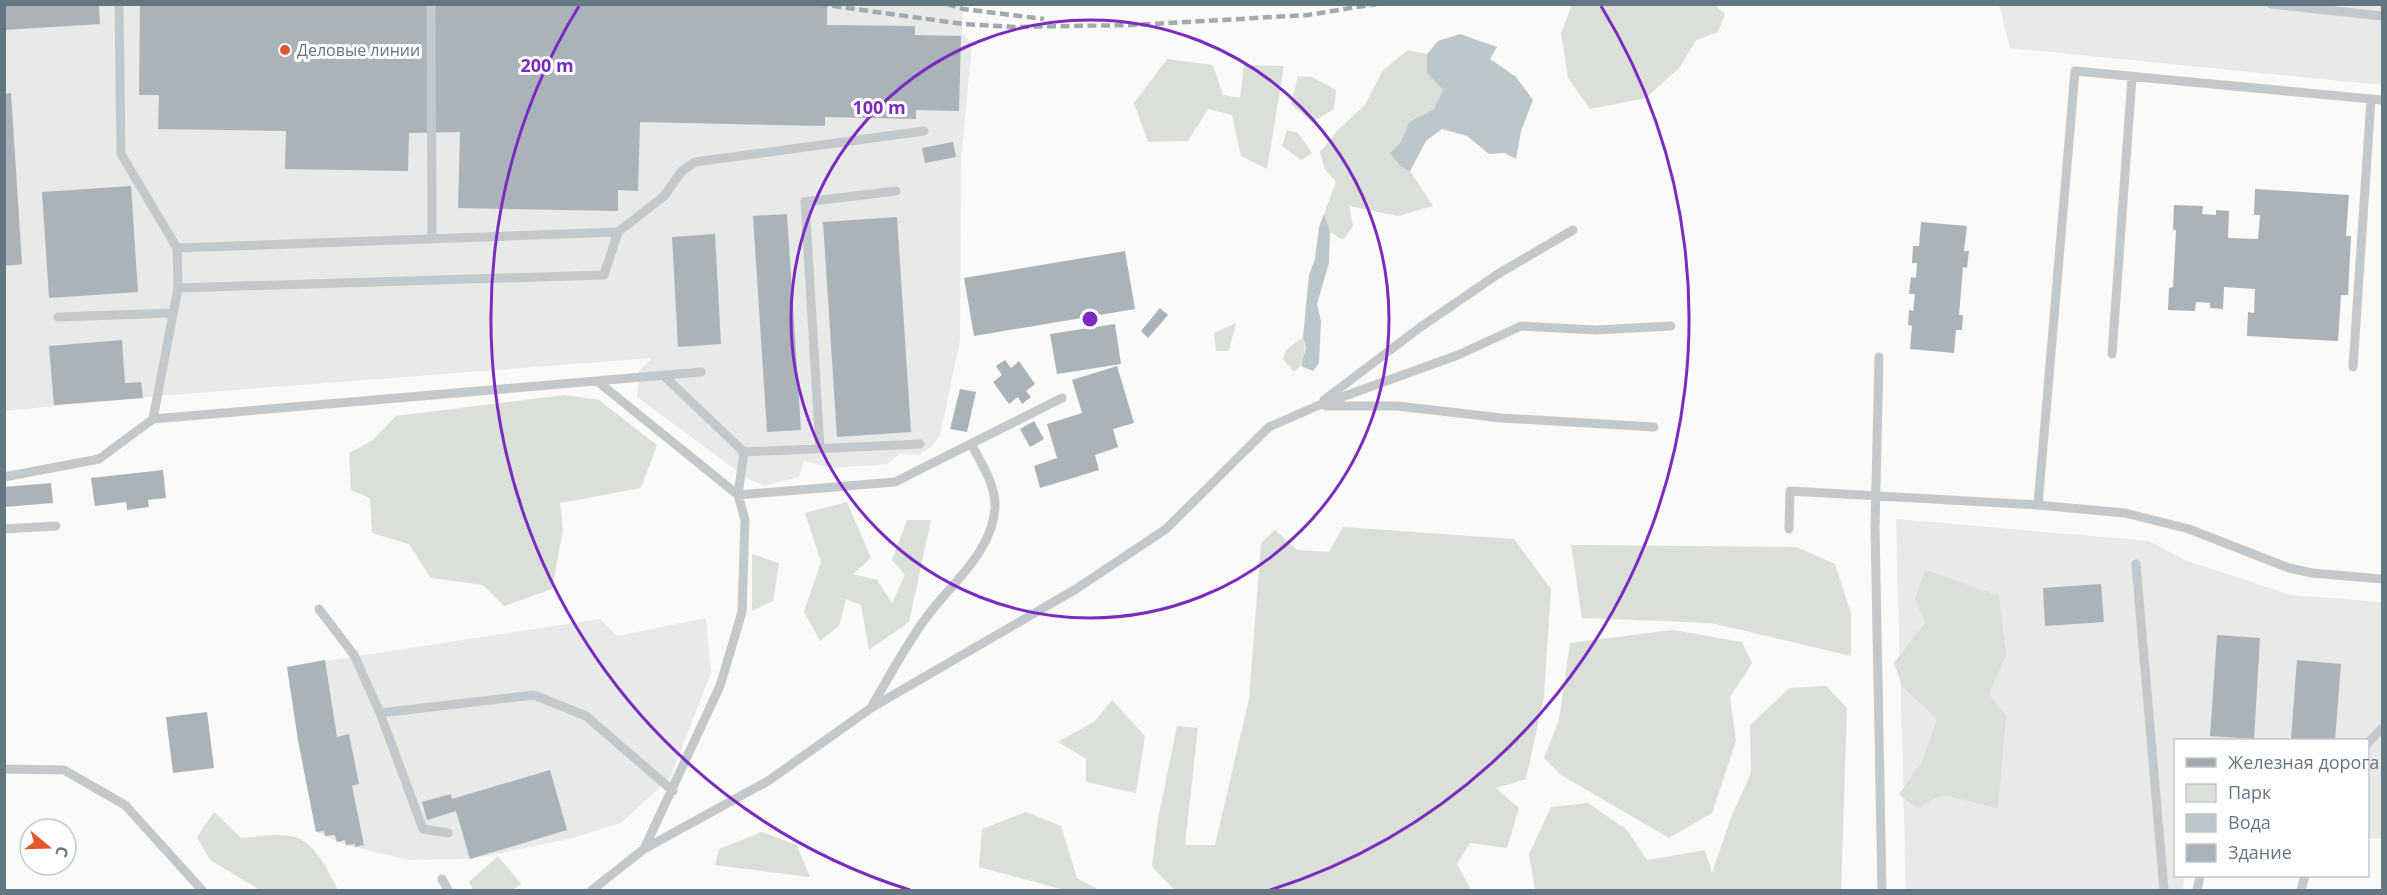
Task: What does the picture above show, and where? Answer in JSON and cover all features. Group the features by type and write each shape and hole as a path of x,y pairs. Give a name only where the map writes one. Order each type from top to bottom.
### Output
{"lane":[{"path":"119,4 121,154 177,248 178,288 153,419"},
{"path":"431,4 432,238"},
{"path":"2271,4 2382,16"},
{"path":"2038,505 2075,71 2382,100"},
{"path":"2112,354 2132,76"},
{"path":"2354,367 2372,99"},
{"path":"178,288 604,275 618,232 664,196 682,171 695,162 924,131"},
{"path":"820,449 805,202 896,191"},
{"path":"1317,406 1422,326 1498,274 1573,230"},
{"path":"177,248 618,232"},
{"path":"58,317 173,313"},
{"path":"592,891 644,849 768,781 871,708 1076,589 1167,530 1269,427 1317,406 1458,355 1521,326 1596,330 1671,326"},
{"path":"1879,357 1875,496 1882,891"},
{"path":"4,477 99,459 153,419 701,372"},
{"path":"663,375 744,452 920,444"},
{"path":"597,381 738,495 895,482 1062,398"},
{"path":"1317,406 1397,406 1502,418 1654,427"},
{"path":"871,708 927,615 981,550 992,529 995,506 992,484 971,444"},
{"path":"644,849 720,686 742,612 745,520 738,495 744,452"},
{"path":"1789,529 1790,491 2038,505 2125,513 2189,529 2289,568 2312,573 2382,579"},
{"path":"4,529 56,526"},
{"path":"2136,564 2164,891"},
{"path":"319,609 354,655 380,712 423,829 448,832"},
{"path":"380,712 534,695 586,716 673,791"},
{"path":"2369,741 2382,728"},
{"path":"4,769 64,770 125,805 202,891"},
{"path":"442,879 448,891"}],"shaded area":[{"path":"4,5 963,5 962,34 972,43 961,162 960,341 940,435 931,447 919,455 899,454 888,464 830,468 804,461 799,477 764,486 748,479 637,397 639,371 652,358 157,396 5,411"},
{"path":"1999,5 2382,5 2382,85 2010,48"},
{"path":"1896,519 2149,541 2185,560 2291,595 2382,602 2382,839 2369,838 2369,739 2174,739 2174,877 2184,877 2183,890 1906,890"},
{"path":"706,618 711,673 670,778 621,823 569,839 470,859 410,860 346,845 316,832 298,740 287,667 600,619 617,636"}],"green space":[{"path":"1572,5 1715,5 1725,14 1718,32 1696,40 1680,67 1646,98 1590,109 1568,78 1561,33"},
{"path":"1408,50 1427,54 1427,73 1443,90 1434,109 1409,122 1401,142 1401,167 1410,171 1433,206 1398,216 1349,206 1353,226 1343,240 1330,232 1324,214 1336,182 1325,170 1320,152 1339,129 1365,105 1383,70"},
{"path":"1167,59 1213,65 1223,95 1240,98 1244,65 1284,66 1267,169 1241,156 1232,115 1208,109 1188,141 1148,142 1134,103"},
{"path":"1298,76 1312,77 1336,90 1334,109 1312,122 1291,104"},
{"path":"1287,130 1298,133 1312,153 1301,160 1282,146"},
{"path":"1236,323 1229,351 1216,351 1214,333"},
{"path":"1303,337 1304,356 1294,372 1283,359 1286,350"},
{"path":"565,395 599,400 657,445 641,488 560,503 563,530 552,589 504,606 483,585 431,578 409,544 372,533 370,498 351,490 349,453 373,440 396,416"},
{"path":"847,502 871,558 853,574 877,580 892,603 905,575 892,560 907,520 931,520 909,622 869,650 861,605 846,599 839,626 820,641 804,612 821,562 805,513"},
{"path":"1343,527 1514,539 1551,589 1544,696 1526,779 1496,788 1519,808 1507,848 1470,843 1457,864 1471,890 1175,890 1152,867 1158,819 1177,726 1198,728 1185,845 1215,845 1249,699 1261,543 1275,530 1297,550 1329,552"},
{"path":"1571,545 1796,547 1835,564 1851,613 1851,656 1711,623 1582,618"},
{"path":"752,554 779,563 773,601 752,611"},
{"path":"1926,570 1999,596 2006,655 1989,694 2006,716 1998,808 1943,795 1917,808 1899,794 1922,762 1937,719 1902,686 1894,663 1925,623 1915,598"},
{"path":"1673,630 1742,642 1752,663 1730,697 1736,741 1712,813 1669,838 1561,775 1544,758 1559,720 1570,643"},
{"path":"1826,686 1847,708 1841,890 1535,890 1529,854 1551,807 1588,803 1627,830 1647,860 1705,850 1712,873 1732,815 1751,773 1750,725 1790,688"},
{"path":"1112,700 1145,736 1136,793 1086,782 1086,759 1058,742 1095,721"},
{"path":"214,812 241,838 285,835 305,842 322,861 338,890 260,890 210,860 197,837"},
{"path":"1026,812 1061,826 1077,878 1099,890 1065,890 979,867 982,829"},
{"path":"762,832 797,845 810,877 715,865 719,849"},
{"path":"498,856 521,884 513,890 473,890 469,882"}],"water":[{"path":"1460,34 1497,47 1490,59 1516,77 1533,100 1521,131 1516,159 1505,153 1489,154 1467,136 1442,129 1426,141 1410,171 1401,167 1390,153 1401,142 1409,122 1434,109 1443,90 1427,73 1427,54 1438,41"},
{"path":"1324,214 1330,232 1329,263 1317,304 1321,321 1319,363 1313,371 1301,366 1306,348 1303,337 1309,275 1315,259 1319,227"}],"building":[{"path":"4,4 99,4 100,24 4,30"},
{"path":"140,4 827,4 827,25 915,26 915,35 961,36 959,111 916,110 916,119 825,117 825,126 640,122 638,191 618,190 618,211 458,208 460,132 409,133 408,171 285,169 286,131 158,129 159,95 139,95"},
{"path":"11,93 22,264 4,266 4,94"},
{"path":"953,142 956,157 925,163 922,148"},
{"path":"131,186 138,292 49,298 42,192"},
{"path":"2255,189 2349,195 2346,236 2351,236 2348,295 2341,295 2338,341 2247,336 2248,312 2254,313 2255,289 2224,287 2223,309 2210,308 2210,303 2196,302 2195,311 2168,310 2169,288 2173,287 2176,230 2173,230 2174,205 2203,206 2202,214 2216,215 2216,210 2229,211 2228,238 2258,239 2260,215 2254,215"},
{"path":"787,214 801,430 767,432 753,216"},
{"path":"897,217 911,432 837,437 823,222"},
{"path":"1921,222 1967,226 1964,251 1969,251 1967,268 1963,267 1959,315 1963,315 1962,330 1956,330 1954,353 1910,349 1912,326 1908,325 1909,310 1913,311 1915,294 1909,294 1911,277 1916,278 1917,263 1912,263 1913,246 1919,246"},
{"path":"715,234 721,344 678,347 672,237"},
{"path":"1125,251 1135,309 974,336 964,278"},
{"path":"1160,308 1168,315 1148,338 1141,331"},
{"path":"1115,324 1121,364 1057,374 1050,334"},
{"path":"122,340 125,383 141,382 143,398 54,405 49,346"},
{"path":"1005,360 1011,368 1019,361 1035,384 1026,391 1031,397 1022,404 1018,397 1009,404 993,382 1002,375 996,366"},
{"path":"1117,366 1134,423 1113,429 1118,447 1095,455 1099,470 1040,488 1034,466 1057,458 1047,424 1082,413 1072,380"},
{"path":"960,389 976,392 967,432 950,429"},
{"path":"1034,421 1044,439 1030,447 1020,429"},
{"path":"163,470 166,498 148,500 149,507 127,510 126,502 95,506 91,478"},
{"path":"51,483 53,503 4,507 4,487"},
{"path":"2101,584 2104,622 2045,626 2043,588"},
{"path":"2217,635 2260,638 2254,739 2210,736"},
{"path":"325,660 337,737 349,734 359,784 352,786 364,845 355,847 355,844 346,845 345,840 337,842 335,835 325,836 324,831 316,832 298,740 287,667"},
{"path":"2297,660 2341,664 2335,739 2291,739"},
{"path":"207,712 214,768 173,773 166,717"},
{"path":"550,770 567,830 470,859 456,811 427,820 422,802 451,794 452,799"}],"railway":[{"path":"819,4 963,24 1014,27 1134,25 1308,15 1376,4"},
{"path":"947,4 963,9 1044,19"}],"place":[{"name":"Деловые линии","path":"285,50"}]}
